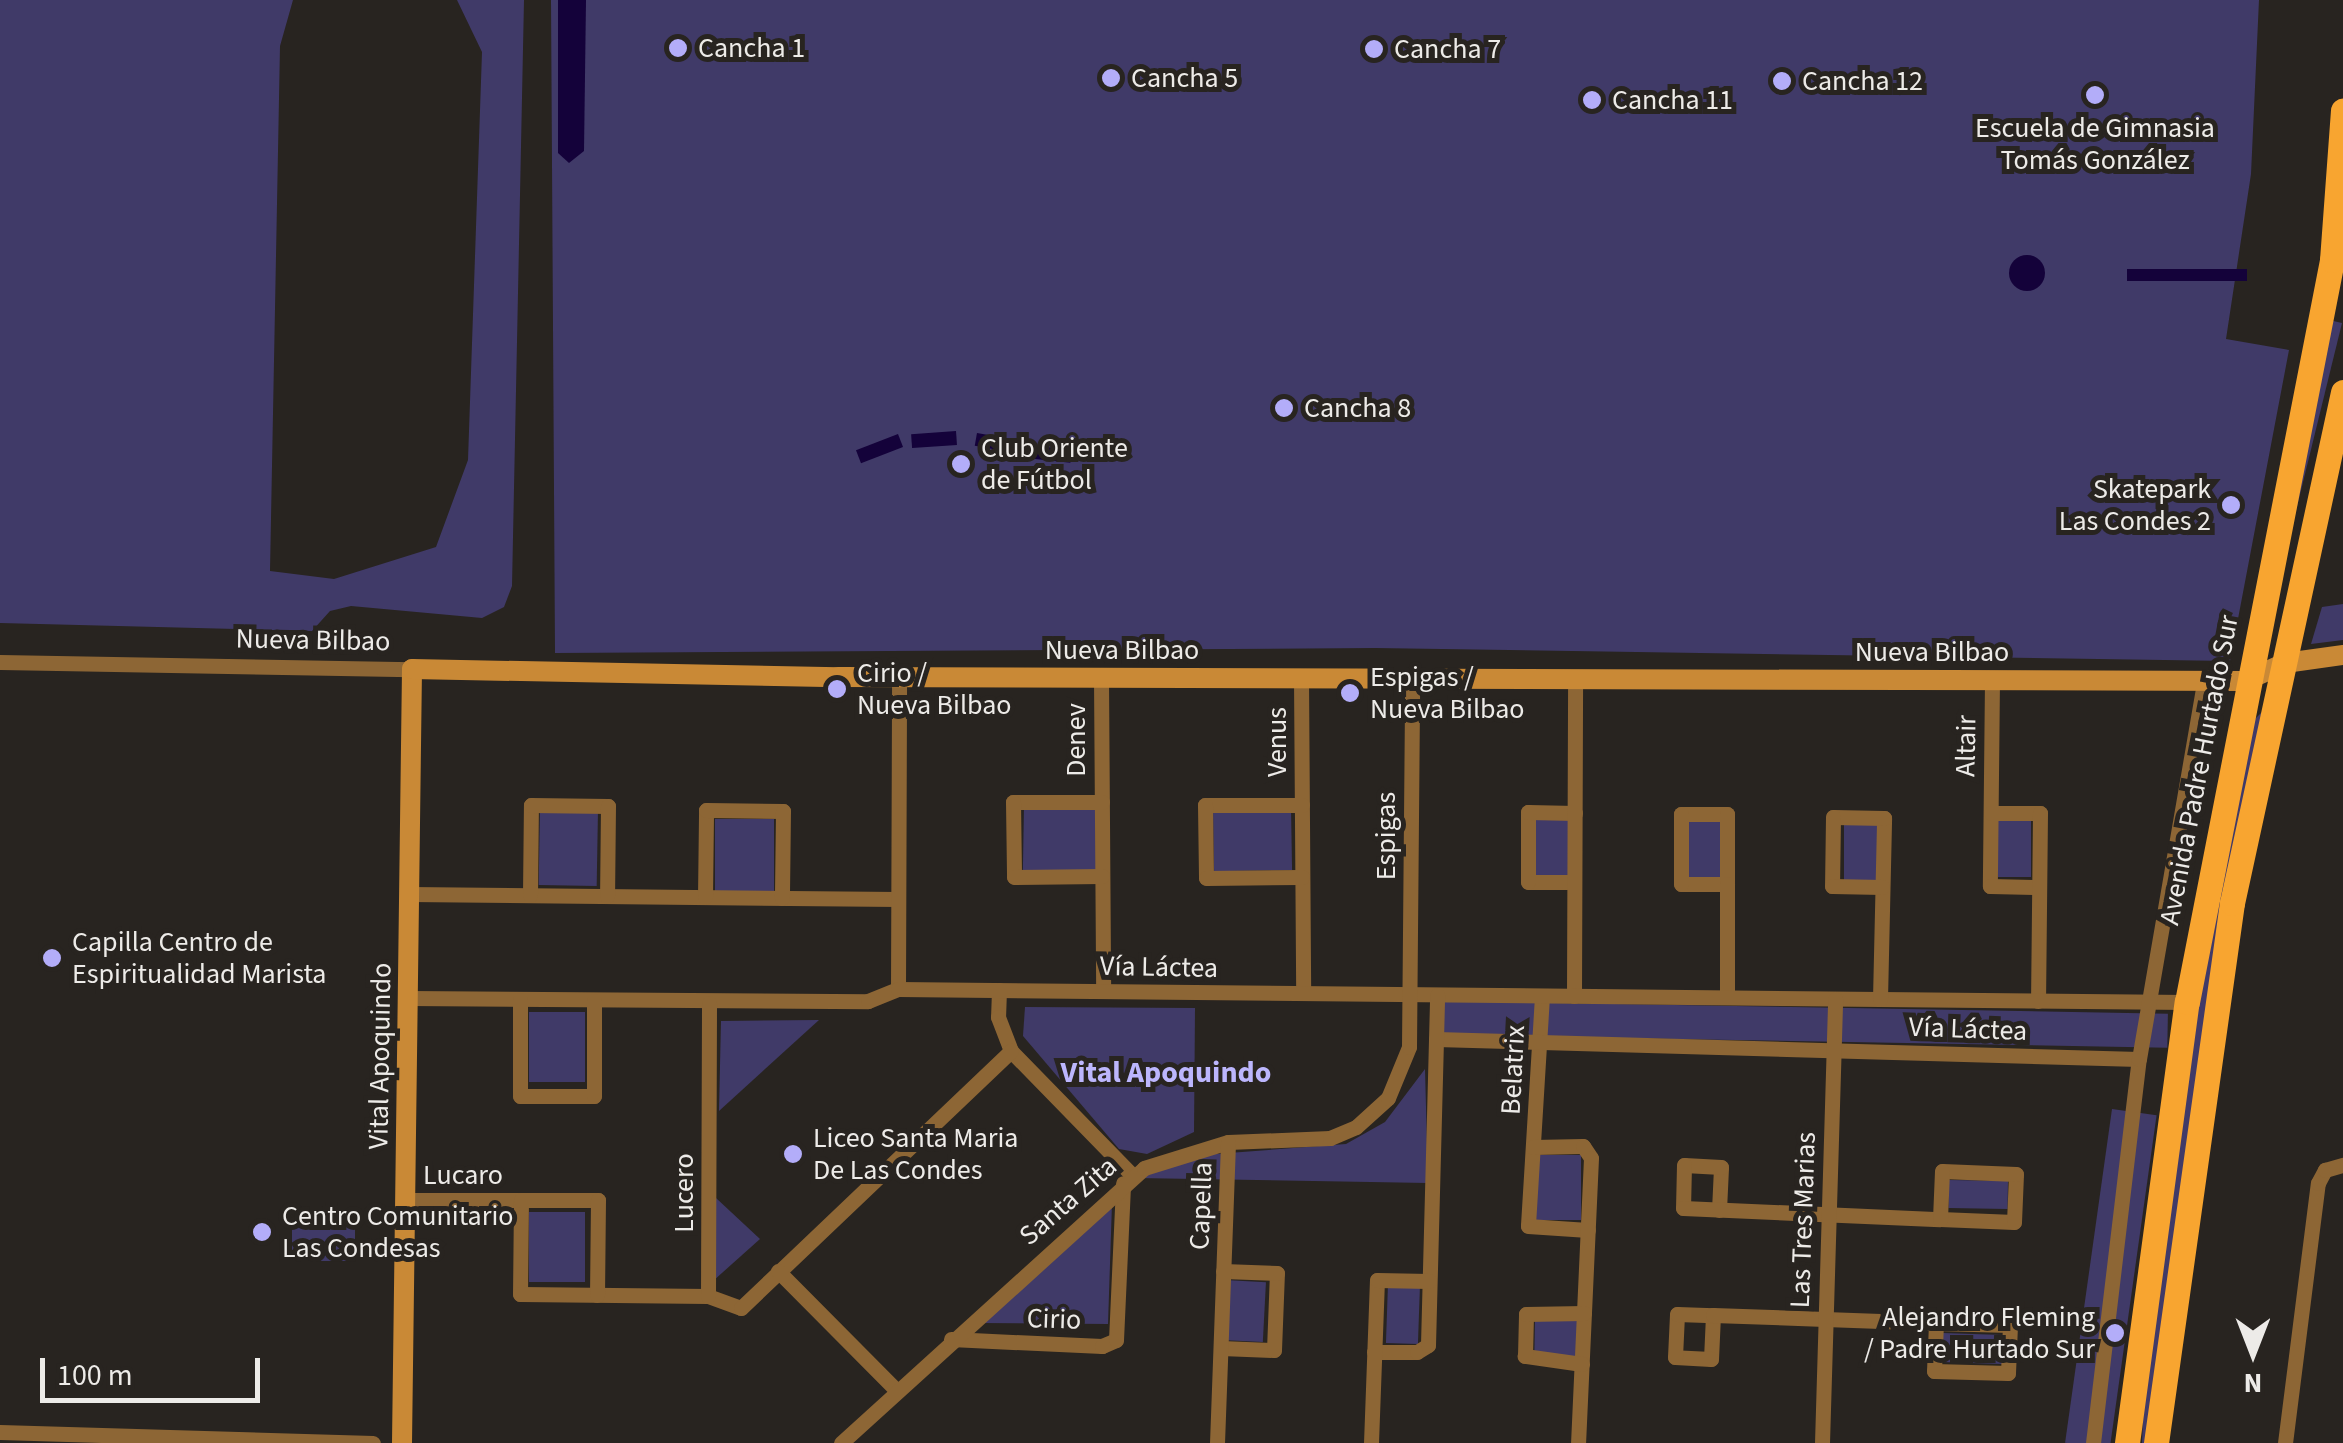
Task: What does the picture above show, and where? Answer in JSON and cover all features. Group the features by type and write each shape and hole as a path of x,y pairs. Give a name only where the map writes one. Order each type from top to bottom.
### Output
{"main road":[{"name":"Avenida Padre Hurtado Sur","path":"2127,1443 2187,1002 2245,681 2338,270 2343,110"},
{"path":"2156,1443 2220,979 2343,392"}],"street":[{"path":"2245,681 2285,663 2343,655"},
{"name":"Nueva Bilbao","path":"0,662 899,677 2245,681"},
{"name":"Vital Apoquindo","path":"402,1443 412,669"},
{"path":"898,989 899,677"},
{"name":"Denev","path":"1101,678 1103,991"},
{"name":"Venus","path":"1301,678 1303,993"},
{"name":"Espigas","path":"1410,994 1412,678"},
{"path":"1574,996 1576,679"},
{"name":"Altair","path":"1992,680 1990,886 2040,887"},
{"name":"Avenida Padre Hurtado Sur","path":"2093,1443 2138,1059 2204,680"},
{"name":"Denev","path":"1102,802 1014,802 1014,876 1102,876"},
{"path":"530,895 531,805 608,806 607,896"},
{"name":"Venus","path":"1302,805 1206,805 1206,878 1302,877"},
{"path":"705,897 706,810 783,811 782,898"},
{"path":"1574,812 1528,812 1528,882 1574,882"},
{"name":"Altair","path":"1991,813 2040,813 2038,1000"},
{"path":"1727,884 1681,884 1681,814 1728,814 1727,997"},
{"name":"Vía Láctea","path":"1880,999 1884,818 1833,818 1832,886 1882,887"},
{"path":"409,894 898,899"},
{"name":"Vía Láctea","path":"408,998 709,1003 868,1001 898,989 2187,1002"},
{"path":"999,990 998,1017 1011,1051 1128,1179"},
{"name":"Santa Zita","path":"841,1443 1128,1179 1185,1151 1228,1142 1316,1141 1368,1119 1402,1073 1410,994"},
{"path":"1374,1352 1417,1352 1428,1346 1437,996"},
{"name":"Belatrix","path":"1542,996 1528,1226 1588,1230"},
{"name":"Las Tres Marias","path":"1822,1443 1835,998"},
{"path":"520,1000 520,1096 594,1096 594,1001"},
{"name":"Lucero","path":"708,1296 709,1003"},
{"name":"Vía Láctea","path":"1436,1039 2138,1059"},
{"path":"708,1296 741,1308 1011,1051"},
{"name":"Capella","path":"1217,1443 1228,1142"},
{"name":"Belatrix","path":"1533,1147 1583,1146 1591,1158 1578,1443"},
{"path":"2285,1443 2318,1183 2325,1170 2343,1165"},
{"path":"1719,1210 1828,1214 1940,1219 2014,1222 2016,1174 1942,1171 1940,1219"},
{"name":"Cirio","path":"952,1339 1102,1346 1116,1340 1128,1179"},
{"name":"Lucaro","path":"405,1200 598,1200 597,1295"},
{"name":"Lucaro","path":"521,1200 520,1294 708,1296"},
{"path":"778,1271 896,1390"},
{"name":"Capella","path":"1220,1348 1274,1350 1277,1273 1224,1271"},
{"path":"1371,1443 1376,1280 1429,1281"},
{"path":"1582,1364 1525,1356 1526,1314 1584,1313"},
{"path":"1713,1315 1936,1323 2010,1326 2008,1373 1934,1370 1936,1323"},
{"path":"0,1432 374,1443"}],"shaded area":[{"path":"0,0 293,0 280,46 270,571 334,579 436,547 468,460 482,52 457,0 524,0 512,586 504,607 482,618 351,606 330,611 312,631 0,623"},
{"path":"551,0 2259,0 2251,174 2226,339 2289,350 2230,661 1375,648 555,653"},
{"path":"558,0 586,0 584,151 569,163 558,153"},
{"path":"2027,255 2040,260 2045,273 2040,286 2027,291 2014,286 2009,273 2014,260"},
{"path":"2127,269 2247,269 2247,281 2127,281"},
{"path":"2329,320 2342,323 2292,527"},
{"path":"956,431 957,445 912,448 911,434"},
{"path":"977,433 1022,441 1020,454 975,446"},
{"path":"898,434 903,447 861,463 856,450"},
{"path":"1027,445 1072,450 1070,463 1026,458"},
{"path":"2343,604 2343,640 2311,644 2322,607"},
{"path":"2264,710 2146,1443 2142,1443 2145,1369 2192,1018 2249,725"},
{"path":"1024,806 1099,807 1098,873 1023,872"},
{"path":"540,809 598,810 597,886 539,885"},
{"path":"1291,809 1292,870 1214,871 1213,810"},
{"path":"715,819 774,819 774,892 715,892"},
{"path":"1535,819 1568,819 1568,876 1535,876"},
{"path":"1688,820 1721,820 1721,877 1688,877"},
{"path":"1998,820 2031,820 2031,877 1998,877"},
{"path":"1844,823 1877,823 1877,880 1844,880"},
{"path":"1444,1001 2168,1014 2167,1048 1443,1035"},
{"path":"1025,1007 1195,1008 1194,1132 1147,1154 1119,1149 1023,1036"},
{"path":"529,1012 585,1012 585,1082 529,1082"},
{"path":"819,1020 719,1111 721,1021"},
{"path":"1425,1069 1428,1183 1136,1178 1202,1155 1346,1144 1385,1122"},
{"path":"2112,1109 2157,1115 2111,1443 2065,1443"},
{"path":"1536,1155 1581,1155 1581,1220 1536,1220"},
{"path":"1949,1180 2008,1181 2008,1209 1949,1208"},
{"path":"716,1198 760,1239 713,1281"},
{"path":"1112,1203 1108,1324 978,1323"},
{"path":"529,1212 585,1212 585,1282 529,1282"},
{"path":"292,1222 355,1222 355,1261 292,1261"},
{"path":"1225,1280 1266,1282 1263,1342 1222,1340"},
{"path":"1388,1284 1420,1285 1418,1344 1386,1343"},
{"path":"1535,1319 1578,1320 1577,1357 1534,1356"},
{"path":"1943,1333 2003,1335 2002,1364 1942,1362"}],"place":[{"name":"Cancha 1","path":"678,48"},
{"name":"Cancha 7","path":"1374,49"},
{"name":"Cancha 5","path":"1111,78"},
{"name":"Cancha 12","path":"1782,81"},
{"name":"Escuela de Gimnasia Tomás González","path":"2095,95"},
{"name":"Cancha 11","path":"1592,100"},
{"name":"Cancha 8","path":"1284,408"},
{"name":"Club Oriente de Fútbol","path":"961,464"},
{"name":"Skatepark Las Condes 2","path":"2231,505"},
{"name":"Cirio / Nueva Bilbao","path":"837,689"},
{"name":"Espigas / Nueva Bilbao","path":"1350,693"},
{"name":"Capilla Centro de Espiritualidad Marista","path":"52,958"},
{"name":"Liceo Santa Maria De Las Condes","path":"793,1154"},
{"name":"Centro Comunitario Las Condesas","path":"262,1232"},
{"name":"Alejandro Fleming / Padre Hurtado Sur","path":"2115,1333"}],"district":[{"name":"Vital Apoquindo","path":"1166,1073"}]}
